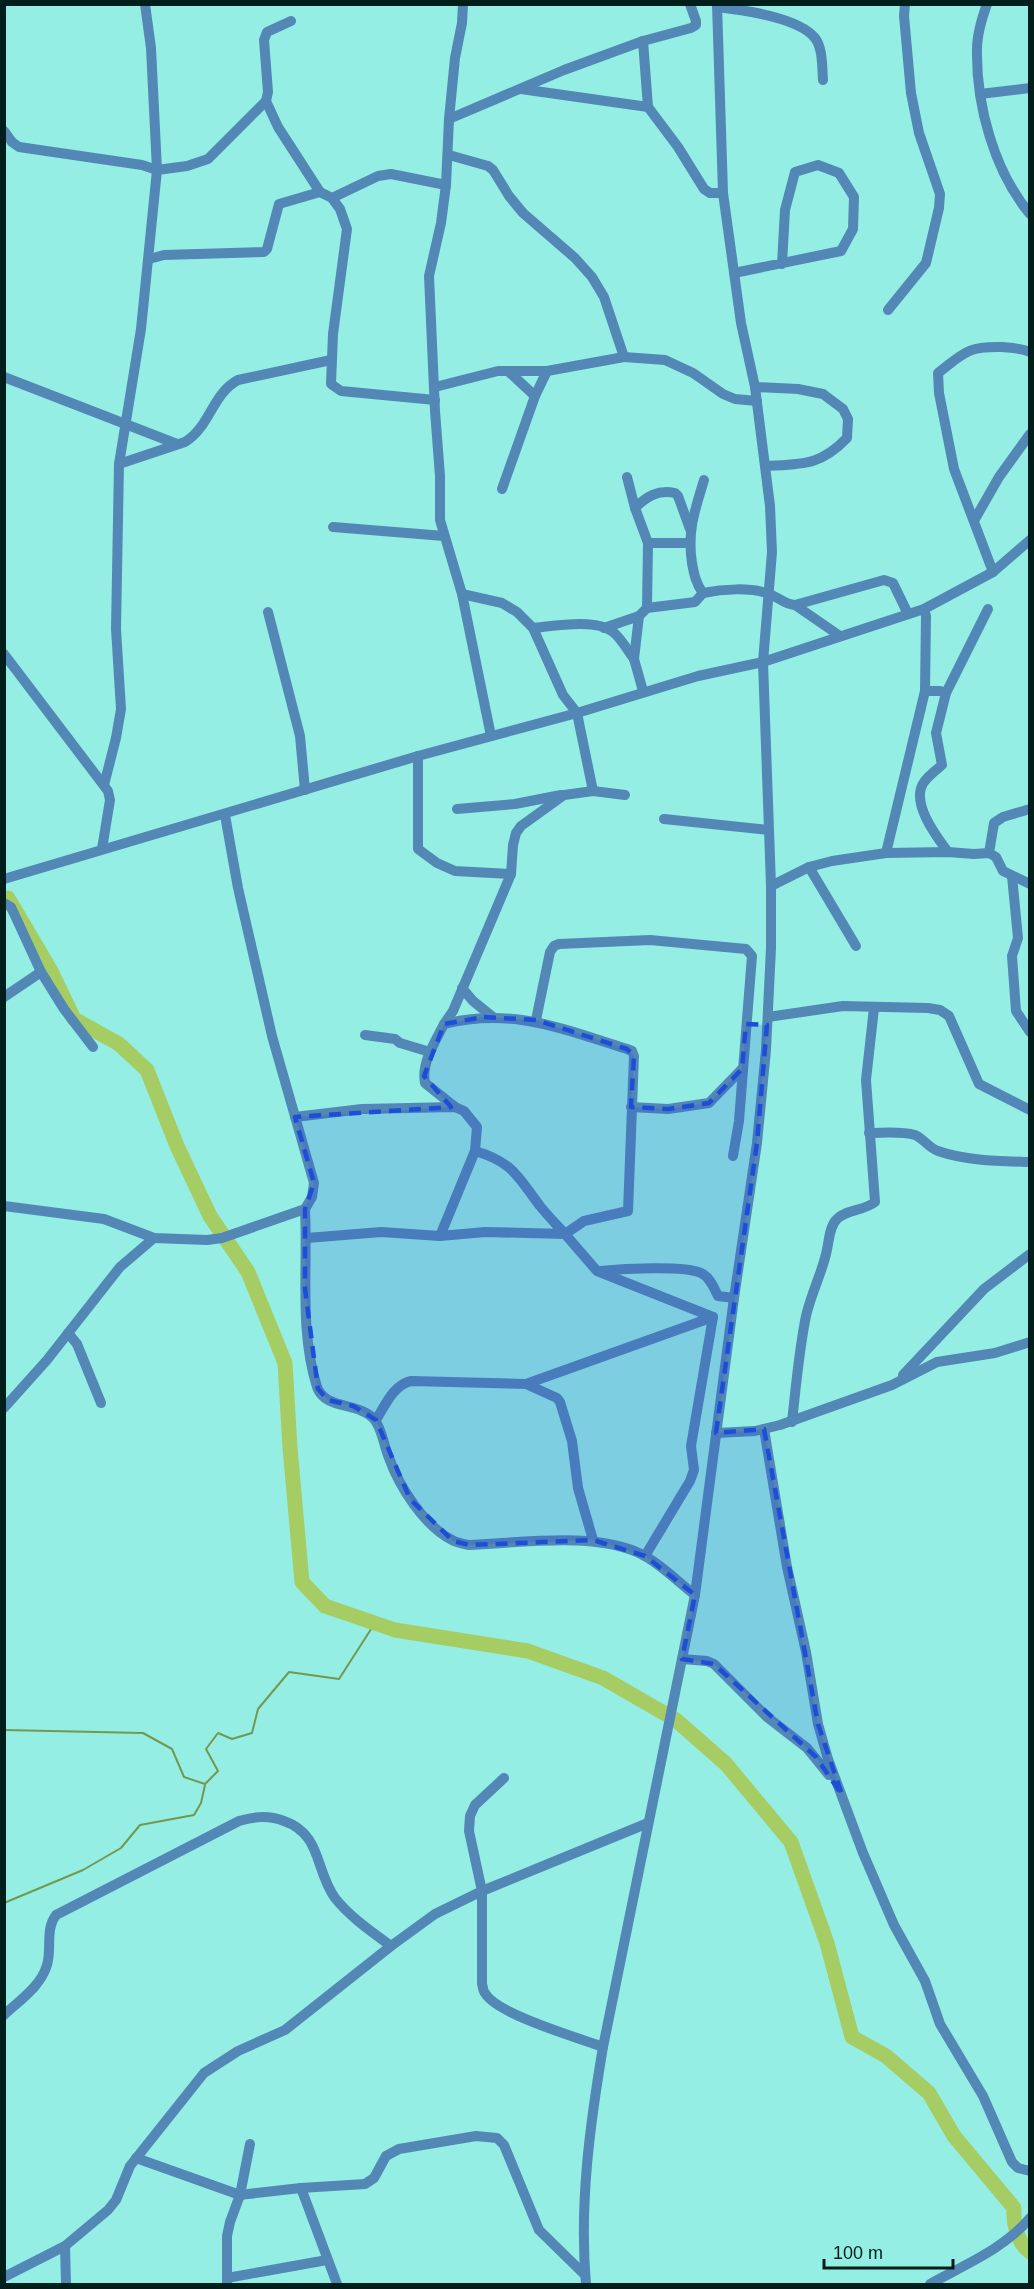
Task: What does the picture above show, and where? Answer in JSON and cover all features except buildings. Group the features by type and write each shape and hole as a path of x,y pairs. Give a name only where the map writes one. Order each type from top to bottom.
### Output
{"street":[{"path":"104,785 121,709 116,629 119,464 141,329 157,170 152,48 145,4"},
{"path":"462,4 462,23 455,58 449,119 447,185 429,276 441,476 440,520 462,594 491,736"},
{"path":"449,119 643,41 691,28 696,25 696,21 690,4"},
{"path":"888,310 926,263 939,208 940,194 918,133 911,93 904,16 905,4"},
{"path":"987,4 976,48 980,94 993,146 1011,186 1029,214"},
{"path":"585,2280 585,2208 589,2139 603,2047 695,1595 757,1143 768,1021 771,886 763,662 772,552 766,466 755,387 747,359 723,193 717,6 745,10 786,21 807,32 816,39 820,48 823,80"},
{"path":"4,131 12,142 20,147 142,165 157,170 187,166 208,159 266,101 268,92 264,40 267,32 291,21"},
{"path":"643,41 648,106 678,147 704,189 723,193"},
{"path":"980,94 1029,88"},
{"path":"519,89 648,106"},
{"path":"266,101 278,127 320,192 332,198 345,218 347,229 331,360 331,384 341,391 435,400"},
{"path":"449,155 488,166 494,170 508,196 523,213 592,277 604,297 624,357"},
{"path":"734,273 782,264 842,252 853,229 854,197 839,173 818,165 795,172 785,210 782,264"},
{"path":"332,198 378,176 391,174 447,185"},
{"path":"149,259 164,255 264,252 267,249 279,204 320,192"},
{"path":"993,572 975,519 954,469 939,393 938,373 964,353 979,346 1023,349 1029,352"},
{"path":"435,387 498,371 547,371 624,357 665,360 693,373 729,397 757,401"},
{"path":"119,464 193,437 200,430 219,397 229,385 238,380 331,360"},
{"path":"508,371 535,396"},
{"path":"502,489 535,396 547,371"},
{"path":"4,377 177,444"},
{"path":"755,387 813,391 823,394 843,409 848,419 847,438 822,459 801,464 766,466"},
{"path":"975,519 999,477 1029,434"},
{"path":"627,477 648,543 643,612 634,659"},
{"path":"704,480 690,529 689,543 695,577 704,593"},
{"path":"635,508 645,498 656,493 675,493 690,529"},
{"path":"333,527 444,536"},
{"path":"4,879 418,756 577,713 643,691 763,662 924,609 993,572 1029,540"},
{"path":"648,543 689,543"},
{"path":"604,628 643,612 695,602 704,593 724,588 769,593 786,604 795,604 884,580 893,583 908,614"},
{"path":"462,594 502,603 517,612 533,628 563,694 577,713 593,791"},
{"path":"795,604 840,636"},
{"path":"886,853 925,691 926,615 924,609"},
{"path":"948,852 931,830 920,795 923,783 942,765 936,733 946,693 988,609"},
{"path":"268,612 300,736 305,790"},
{"path":"533,628 578,623 614,632 634,659 643,691"},
{"path":"4,654 110,795 102,849"},
{"path":"925,691 946,693"},
{"path":"418,756 418,849 437,863 455,871 511,874"},
{"path":"457,809 515,804 593,791 625,795"},
{"path":"440,1236 475,1150 477,1127 464,1111 455,1107 425,1083 424,1076 430,1052 453,1011 511,874 516,833 521,826 564,795"},
{"path":"989,853 994,823 1003,817 1029,809"},
{"path":"225,815 238,888 272,1036 314,1182 312,1197 305,1209 307,1238 305,1289 307,1324 318,1389 328,1400 353,1406 376,1420 396,1476 410,1499 437,1530 453,1541 469,1545 593,1540 625,1547 645,1556 695,1595"},
{"path":"664,819 769,830"},
{"path":"771,886 809,867 886,853 948,852 989,853 996,857 1003,870 1029,884"},
{"path":"809,867 856,946"},
{"path":"1012,876 1018,938 1012,956 1016,1011 1029,1032"},
{"path":"4,903 11,908 41,972 64,1009 93,1047"},
{"path":"536,1020 550,952 554,946 559,944 650,940 746,949 752,956 739,1121 733,1155"},
{"path":"4,997 41,972"},
{"path":"462,988 473,1001 494,1018"},
{"path":"746,1024 843,1006 940,1010 949,1016 979,1084 1029,1110"},
{"path":"792,1422 807,1313 826,1254 831,1230 835,1220 842,1215 869,1207 875,1202 866,1080 874,1008"},
{"path":"307,1238 381,1232 440,1236 485,1232 565,1234 584,1221 628,1211 634,1056 632,1051 536,1020 494,1018 460,1020 444,1024"},
{"path":"365,1035 394,1039 430,1052"},
{"path":"631,1107 668,1109 709,1103 742,1069"},
{"path":"295,1117 362,1109 455,1107"},
{"path":"869,1133 904,1133 916,1136 930,1148 977,1160 1029,1162"},
{"path":"475,1150 496,1157 514,1171 540,1206 597,1271 713,1317"},
{"path":"4,1206 105,1219 154,1238 207,1240 222,1238 305,1209"},
{"path":"4,1408 120,1267 154,1238"},
{"path":"892,1386 984,1289 1029,1254"},
{"path":"597,1271 657,1269 696,1272 707,1277 718,1296 734,1298"},
{"path":"376,1420 396,1388 411,1381 526,1384 713,1317"},
{"path":"645,1556 685,1490 694,1470 691,1446 713,1317"},
{"path":"68,1333 77,1344 101,1403"},
{"path":"716,1433 764,1429 792,1422 892,1386 937,1362 995,1353 1029,1342"},
{"path":"526,1384 557,1398 560,1402 572,1441 578,1488 593,1540"},
{"path":"764,1429 784,1557 806,1652 818,1724 828,1759 871,1871 894,1925 925,1981 940,2024 983,2096 1012,2162 1018,2168 1029,2171"},
{"path":"682,1659 707,1661 714,1664 767,1717 816,1757 842,1795"},
{"path":"504,1778 475,1805 470,1816 469,1831 482,1891 482,1984 485,1994 501,2007 533,2022 603,2047"},
{"path":"4,2015 42,1979 48,1963 50,1929 56,1915 239,1821 253,1817 270,1817 298,1826 310,1838 336,1899 363,1925 391,1946"},
{"path":"4,2277 65,2246 108,2210 116,2200 130,2166 204,2073 238,2051 285,2030 435,1914 482,1891 648,1823"},
{"path":"136,2158 240,2194 370,2182 386,2156 399,2148 476,2136 497,2138 504,2145 538,2230 585,2280"},
{"path":"250,2144 240,2194 227,2236 227,2281 327,2260"},
{"path":"301,2188 337,2284"},
{"path":"930,2284 959,2270 1006,2240 1029,2218"},
{"path":"65,2246 66,2284"}],"highlighted area":[{"path":"484,1017 536,1020 627,1049 634,1056 631,1107 668,1109 709,1103 742,1069 746,1024 767,1025 757,1143 716,1433 764,1429 818,1724 842,1795 816,1757 714,1664 682,1659 695,1595 645,1556 593,1540 469,1545 453,1541 410,1499 376,1420 353,1406 328,1400 318,1389 305,1289 305,1209 314,1183 295,1117 451,1107 424,1076 444,1024"}],"waterway":[{"path":"8,898 51,971 74,1019 119,1044 147,1070 177,1146 210,1216 248,1272 285,1363 302,1582 325,1606 395,1630 528,1651 603,1678 676,1720 726,1764 791,1842 827,1943 852,2037 886,2056 929,2093 954,2136 1014,2208 1017,2232 1022,2243 1030,2252"},
{"path":"4,1730 143,1733 172,1749 184,1777 205,1784 218,1771 206,1749 218,1733 232,1739 252,1733 258,1709 289,1672 339,1679 375,1623"},
{"path":"4,1903 83,1870 121,1848 140,1825 194,1815 201,1803 205,1785"}]}
